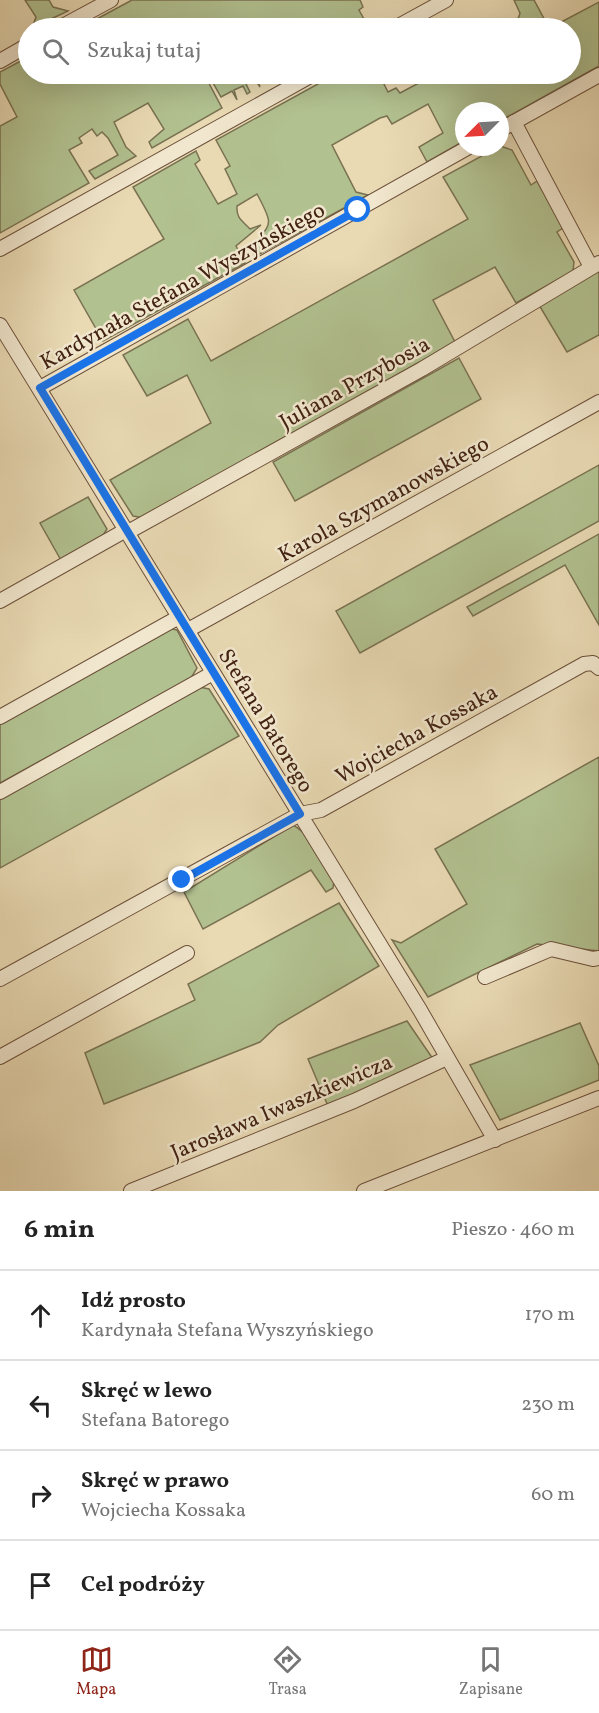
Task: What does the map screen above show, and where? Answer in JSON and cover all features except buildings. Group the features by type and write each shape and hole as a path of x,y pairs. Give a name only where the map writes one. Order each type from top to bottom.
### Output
{"street":[{"path":"78,18 111,0"},
{"path":"413,18 446,0"},
{"path":"0,61 18,51"},
{"path":"509,125 599,75"},
{"path":"0,249 296,84"},
{"path":"514,122 595,265"},
{"name":"Kardynała Stefana Wyszyńskiego","path":"40,388 455,155"},
{"name":"Juliana Przybosia","path":"0,601 422,369 595,265"},
{"name":"Stefana Batorego","path":"0,325 300,814 495,1140"},
{"name":"Karola Szymanowskiego","path":"188,630 599,402"},
{"path":"0,717 179,617"},
{"name":"Wojciecha Kossaka","path":"0,980 300,814 321,810 584,664 593,663 599,668"},
{"path":"0,792 213,673"},
{"path":"485,977 551,949 593,959 599,958"},
{"path":"0,1057 187,953"},
{"name":"Jarosława Iwaszkiewicza","path":"131,1191 354,1101 447,1058"},
{"path":"364,1191 599,1098"}],"green space":[{"path":"25,0 49,0 53,7 68,11 53,18 36,17"},
{"path":"132,0 360,0 363,7 359,10 363,18 99,18"},
{"path":"514,0 534,0 544,18 518,18 520,13"},
{"path":"599,2 599,66 581,76 581,18 569,18"},
{"path":"18,62 18,84 209,84 222,108 152,148 149,142 164,129 148,103 114,122 126,147 136,156 95,179 89,171 118,155 102,132 97,136 92,129 79,138 82,143 69,150 89,183 0,233 0,126 17,117 0,84 0,72"},
{"path":"214,84 246,84 250,92 247,94 243,86 234,90 237,100 232,91 221,97"},
{"path":"318,84 384,84 388,92 396,88 400,93 417,84 567,84 509,116 509,102 455,102 455,146 427,162 419,147 443,133 428,104 392,124 387,116 380,118 332,145 356,192 368,195 256,256 250,250 268,225 267,214 257,194 237,206 239,217 250,229 261,225 236,246 245,263 103,341 74,290 164,239 133,187 196,151 200,160 195,164 218,204 237,194 225,169 230,166 216,140"},
{"path":"509,149 512,150 531,185 537,181 563,228 557,232 574,262 573,271 516,303 495,267 433,300 455,342 144,518 133,516 110,480 211,423 187,375 147,396 123,355 188,319 211,361 468,219 443,177 482,156 509,156"},
{"path":"599,271 599,335 567,352 539,305"},
{"path":"459,358 481,399 295,501 273,462"},
{"path":"599,465 599,521 360,653 336,611"},
{"path":"88,497 107,529 102,537 62,562 40,523"},
{"path":"599,534 599,625 565,565 473,616 467,607"},
{"path":"164,630 177,630 197,668 191,678 0,783 0,721"},
{"path":"199,687 209,689 239,736 0,868 0,799"},
{"path":"599,757 599,951 537,944 428,997 392,940 401,943 467,904 435,849"},
{"path":"293,825 305,835 316,850 334,880 333,888 326,892 311,870 203,929 184,892"},
{"path":"339,903 379,966 278,1025 260,1042 104,1104 85,1053 195,1000 188,984"},
{"path":"407,1021 433,1059 328,1106 308,1059"},
{"path":"580,1023 599,1066 599,1080 500,1120 470,1065"}],"route":[{"path":"182,880 300,814 40,388 358,210"}]}
